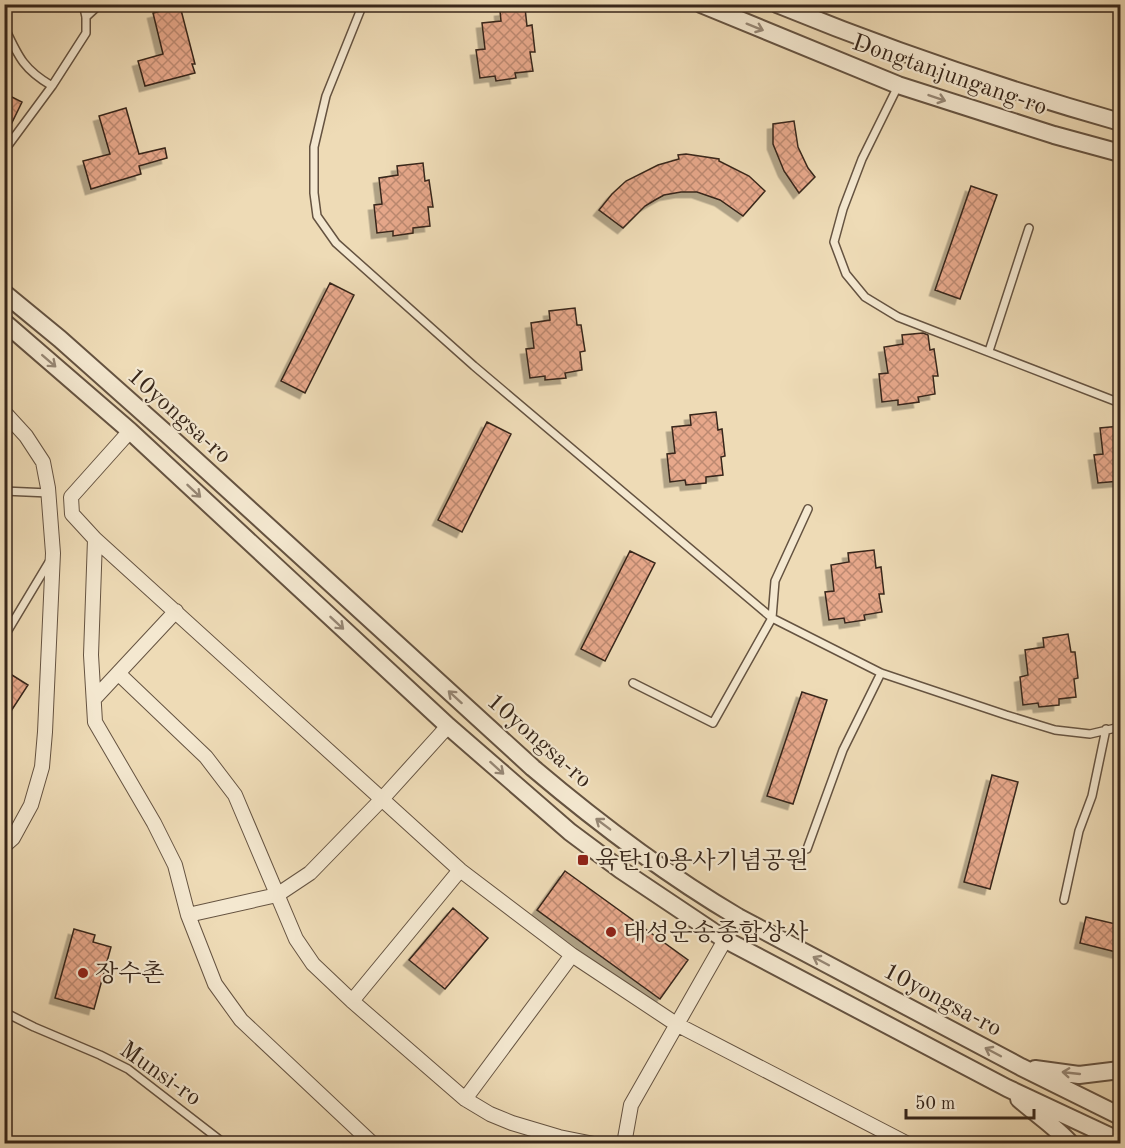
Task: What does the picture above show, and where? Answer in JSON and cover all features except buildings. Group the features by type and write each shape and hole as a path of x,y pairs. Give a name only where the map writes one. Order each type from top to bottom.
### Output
{"street":[{"name":"Dongtanjungang-ro","path":"701,4 898,85 1043,132 1120,153"},
{"name":"Dongtanjungang-ro","path":"777,4 854,36 1044,100 1120,122"},
{"name":"10yongsa-ro","path":"4,293 60,339 168,435 541,775 663,870 738,917 1021,1067 1120,1116"},
{"name":"10yongsa-ro","path":"4,322 130,431 448,726 570,832 621,870 724,939 1007,1088 1120,1141"},
{"path":"4,412 26,436 43,462 49,493 53,553 42,767 31,805 13,838 4,846"},
{"path":"130,431 71,497 72,514 95,539 460,870 572,955 676,1024 908,1143"},
{"path":"95,539 90,655 95,722 154,823 175,865 188,915 215,984 228,1004 256,1035 374,1143"},
{"path":"93,699 176,611"},
{"path":"119,674 206,757 235,795 296,939 313,964 465,1099 512,1124 559,1137 594,1143"},
{"path":"188,915 277,895 310,873 382,799 448,726"},
{"path":"352,1001 460,870"},
{"path":"624,1143 631,1105 738,917"},
{"path":"465,1099 572,955"},
{"path":"1021,1067 1079,1075 1120,1070"},
{"path":"1007,1088 1036,1115 1061,1132 1071,1143"}],"lane":[{"path":"4,151 52,86 86,33 86,17 82,4"},
{"path":"86,17 100,4"},
{"path":"363,4 326,96 314,147 314,193 317,216 336,243 434,332 772,618 881,673 1055,730 1090,734 1120,727"},
{"path":"4,26 17,54 28,70 52,86"},
{"path":"898,85 862,159 843,209 834,243 846,274 865,297 898,317 1120,403"},
{"path":"989,351 1029,228"},
{"path":"4,491 49,493"},
{"path":"633,683 713,723 772,618 775,580 808,509"},
{"path":"4,637 53,553"},
{"path":"807,849 843,750 881,673"},
{"path":"1064,900 1080,831 1092,796 1106,729"},
{"name":"Munsi-ro","path":"4,1012 34,1028 128,1069 225,1143"}],"place":[{"name":"육탄10용사기념공원","path":"583,860"},
{"name":"태성운송종합상사","path":"611,932"},
{"name":"장수촌","path":"83,973"}]}
